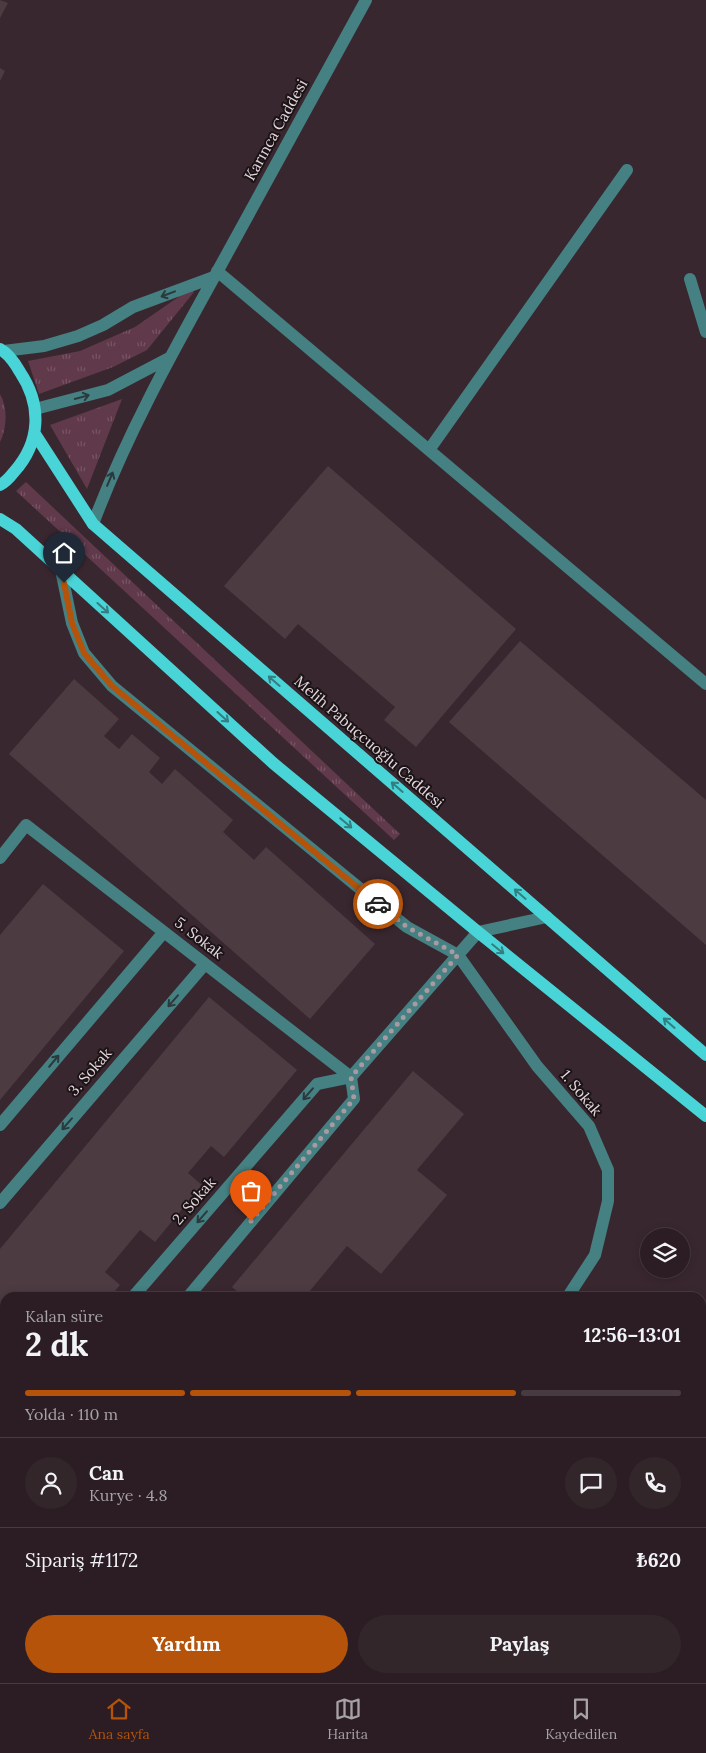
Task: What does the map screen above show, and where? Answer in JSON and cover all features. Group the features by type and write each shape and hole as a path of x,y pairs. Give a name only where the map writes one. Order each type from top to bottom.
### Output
{"main road":[{"path":"0,485 22,463 35,434 35,409 28,384 14,362 2,350"},
{"name":"Melih Pabuçcuoğlu Caddesi","path":"35,434 93,524 547,917 704,1049"},
{"path":"0,518 10,524 273,763 706,1116"}],"street":[{"name":"Karınca Caddesi","path":"93,524 128,439 169,358 366,0"},
{"path":"429,450 627,170"},
{"path":"2,350 44,346 78,336 103,325 133,307 215,274 429,450 706,684"},
{"path":"690,279 706,332"},
{"path":"35,409 108,390 169,358"},
{"path":"61,570 72,623 84,653 112,686 407,927 458,955"},
{"name":"5. Sokak","path":"0,858 26,825 351,1077"},
{"path":"191,1292 354,1099 351,1077 478,932 547,917"},
{"path":"0,1125 164,932"},
{"name":"1. Sokak","path":"458,955 537,1066 589,1126 608,1170 608,1201 595,1255 571,1292"},
{"name":"3. Sokak","path":"0,1203 205,964"},
{"name":"2. Sokak","path":"137,1292 317,1084 351,1077"}],"green space":[{"path":"190,289 194,292 147,350 113,367 39,394 28,361 80,351 135,327"},
{"path":"0,394 6,418 0,442"},
{"path":"122,399 87,489 50,425"},
{"path":"26,482 400,834 394,840 16,491"}],"building":[{"path":"0,0 8,3 0,18"},
{"path":"0,68 5,71 0,81"},
{"path":"328,466 516,629 416,747 384,720 395,707 298,624 285,639 224,586"},
{"path":"520,641 706,800 706,945 449,722"},
{"path":"74,679 119,719 104,736 119,749 132,734 160,758 149,772 162,784 175,769 233,820 223,832 254,860 266,847 375,944 310,1019 9,754"},
{"path":"43,884 124,951 0,1100 0,935"},
{"path":"209,997 297,1070 224,1157 211,1146 188,1173 202,1185 155,1242 140,1230 105,1272 120,1285 114,1292 0,1292 0,1249"},
{"path":"413,1071 464,1114 417,1170 447,1195 381,1274 347,1246 309,1292 238,1292 232,1287"}],"way so far":[{"path":"251,1221 354,1099 351,1077 458,955 407,927 378,904"}],"route":[{"path":"64,583 72,623 84,653 112,686 378,904"}]}
